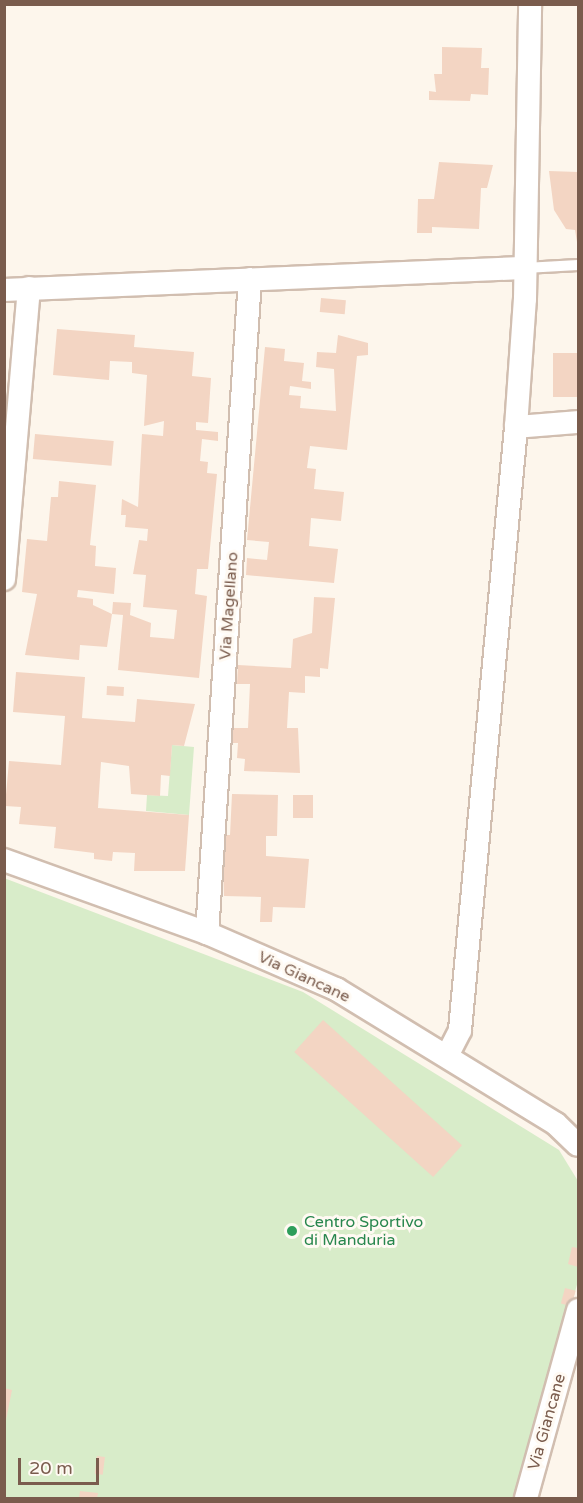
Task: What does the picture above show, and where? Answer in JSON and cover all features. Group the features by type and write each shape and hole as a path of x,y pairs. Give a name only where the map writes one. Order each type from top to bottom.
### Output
{"street":[{"path":"447,1056 460,1030 516,427 524,268 530,4"},
{"path":"4,290 524,268"},
{"name":"Via Magellano","path":"207,933 250,279"},
{"path":"4,579 29,288"},
{"path":"516,427 579,422"},
{"name":"Via Giancane","path":"4,860 207,933 336,989 447,1056 579,1145"},
{"name":"Via Giancane","path":"526,1498 579,1310"}],"lane":[{"path":"524,268 579,265"}],"green space":[{"path":"172,745 194,747 189,815 146,811 147,795 168,796"},
{"name":"Centro Sportivo di Manduria","path":"4,878 303,992 559,1150 578,1181 578,1281 517,1498 5,1498"}],"building":[{"path":"442,47 482,48 481,68 489,68 488,95 471,94 470,101 429,100 429,91 436,92 434,74 442,74"},
{"path":"439,162 493,165 487,188 481,188 479,229 432,227 432,233 417,233 418,199 434,199"},
{"path":"549,171 578,172 578,248 575,230 566,229 554,210"},
{"path":"321,298 346,300 345,314 320,312"},
{"path":"57,329 135,335 134,347 194,352 192,376 211,378 208,423 196,422 196,430 218,432 218,441 202,439 200,461 208,462 207,473 217,474 208,569 197,569 195,594 207,596 199,678 118,670 123,615 112,614 113,602 131,603 130,615 151,623 150,637 174,639 177,610 143,607 146,575 133,574 139,540 147,541 148,529 125,527 126,515 121,515 122,499 138,507 142,434 163,436 164,421 144,426 147,375 132,373 132,362 110,361 109,380 53,375"},
{"path":"338,335 368,343 368,355 357,356 347,450 310,446 307,468 316,469 314,489 344,492 341,521 311,518 309,546 338,549 334,583 246,575 247,558 267,560 269,542 247,540 265,347 285,349 284,361 304,363 302,381 311,382 311,389 290,386 289,395 301,396 300,408 336,411 334,369 316,367 317,352 336,353"},
{"path":"553,353 578,353 578,397 553,397"},
{"path":"35,434 114,441 112,466 33,459"},
{"path":"59,481 96,485 90,545 96,546 95,566 116,568 114,594 78,590 77,597 93,599 93,605 112,614 107,647 80,645 79,660 25,655 37,594 22,592 27,539 47,541 51,497 58,497"},
{"path":"314,597 335,598 328,669 320,668 320,677 305,676 305,693 289,692 287,728 298,728 300,773 244,771 245,759 237,758 238,743 232,743 233,728 248,728 250,684 237,684 238,665 291,668 293,639 312,633"},
{"path":"16,672 85,677 82,718 135,722 137,699 195,704 184,746 172,745 170,776 161,775 160,796 131,794 129,766 101,762 98,808 189,815 185,871 134,871 135,853 113,852 112,861 94,859 94,853 54,848 56,827 19,824 21,807 5,806 9,761 61,765 65,716 13,712"},
{"path":"107,686 124,687 124,696 107,695"},
{"path":"232,794 278,795 277,836 266,836 266,856 309,859 305,908 273,907 272,922 260,922 261,897 224,896 222,835 230,835"},
{"path":"293,795 313,795 313,818 293,818"},
{"path":"323,1020 462,1145 433,1177 294,1052"},
{"path":"572,1247 578,1248 578,1267 568,1264"},
{"path":"565,1288 576,1291 571,1306 561,1303"},
{"path":"4,1388 12,1390 6,1420 4,1419"},
{"path":"97,1456 105,1457 103,1475 95,1474"},
{"path":"80,1491 98,1493 97,1498 79,1498"}],"place":[{"name":"Centro Sportivo di Manduria","path":"292,1231"}]}
